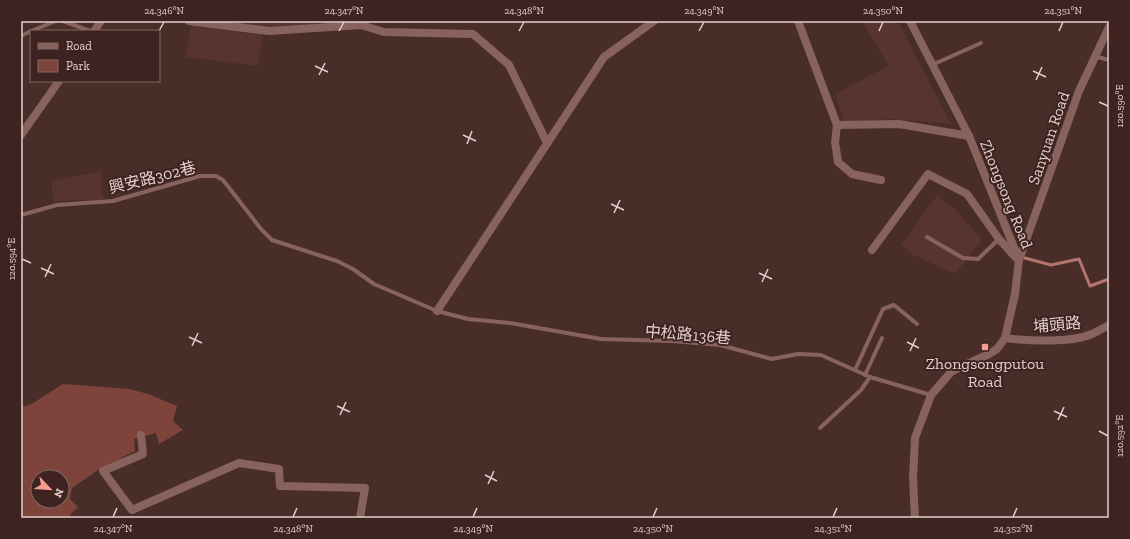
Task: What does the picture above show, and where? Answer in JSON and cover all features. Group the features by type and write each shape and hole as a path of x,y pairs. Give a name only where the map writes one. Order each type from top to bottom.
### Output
{"street":[{"path":"95,30 102,21"},
{"path":"189,21 269,31 361,25 384,32 473,34 509,64 547,143"},
{"path":"437,311 604,57 654,21"},
{"path":"798,21 838,125 835,142 838,162 852,174 881,180"},
{"name":"Zhongsong Road","path":"910,21 969,136 1019,260 1015,294 1005,338"},
{"name":"Sanyuan Road","path":"1019,260 1079,90 1109,27"},
{"path":"21,134 58,82"},
{"path":"838,125 899,124 969,136"},
{"path":"872,250 928,174 967,194 998,239 1019,260"},
{"name":"埔頭路","path":"1005,338 1029,341 1076,337 1091,334 1109,325"},
{"path":"915,518 913,478 915,438 931,395 952,371 989,354 997,349 1005,338"},
{"path":"141,435 143,454 103,471 132,510 240,463 279,469 280,486 365,488 360,518"}],"lane":[{"path":"34,30 56,21"},
{"path":"63,21 87,30"},
{"path":"21,36 30,32"},
{"path":"932,65 981,43"},
{"path":"1094,56 1109,60"},
{"name":"興安路302巷","path":"21,215 57,205 113,201 200,176 216,176 223,180 261,229 272,240 337,261 353,269 374,284 437,311"},
{"path":"927,237 963,258 978,259 998,239"},
{"path":"855,370 883,309 894,305 917,324"},
{"name":"中松路136巷","path":"437,311 468,319 510,323 601,339 672,341 720,345 772,359 798,354 820,355 870,377 931,395"},
{"path":"865,375 882,338"},
{"path":"820,428 861,390 870,377"}],"shaded area":[{"path":"192,21 378,21 370,23 263,32 258,66 185,57"},
{"path":"862,21 898,21 951,124 891,119 844,122 835,94 889,66"},
{"path":"101,171 103,200 53,201 51,181"},
{"path":"937,195 955,209 982,240 955,274 913,255 901,245"}],"green space":[{"path":"63,384 130,389 148,394 177,406 173,421 183,430 159,444 156,433 134,439 135,451 98,470 72,488 70,499 78,507 70,515 72,518 21,518 21,407 30,405"}],"waterway":[{"path":"1025,258 1051,265 1079,259 1090,286 1109,279"}],"place":[{"name":"Zhongsongputou Road","path":"985,347"}]}
